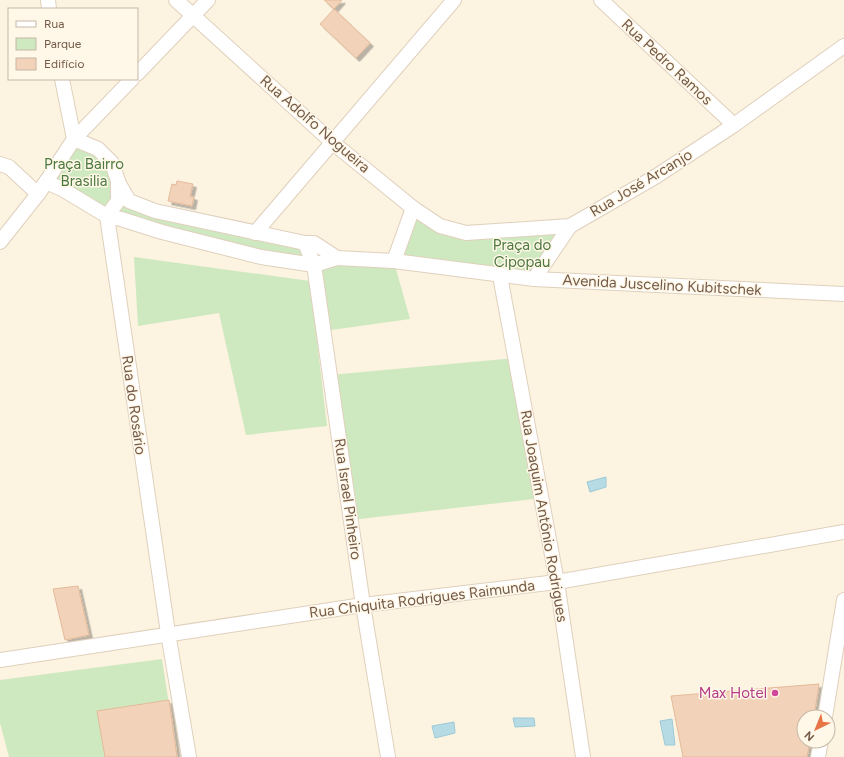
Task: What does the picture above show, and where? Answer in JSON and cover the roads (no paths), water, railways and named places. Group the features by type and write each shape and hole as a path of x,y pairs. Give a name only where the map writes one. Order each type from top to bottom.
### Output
{"street":[{"name":"Rua Adolfo Nogueira","path":"176,0 332,142 413,208"},
{"path":"138,73 208,0"},
{"path":"256,233 454,0"},
{"name":"Rua Pedro Ramos","path":"601,0 734,125"},
{"name":"Rua José Arcanjo","path":"413,208 440,226 466,233 570,226 655,177 734,125 844,46"},
{"path":"62,80 74,139"},
{"path":"0,242 38,194 74,139 131,80"},
{"path":"74,139 98,149 112,163 118,181 129,201 155,211 305,243 314,243 337,258"},
{"path":"0,164 9,167 38,194"},
{"path":"107,216 118,201 118,181"},
{"name":"Avenida Juscelino Kubitschek","path":"38,194 46,182 62,189 107,216 261,257 314,265 337,258 394,261 500,276 534,279 844,294"},
{"path":"394,261 413,208"},
{"name":"Rua do Rosário","path":"107,216 168,633 189,757"},
{"path":"534,279 570,226"},
{"name":"Rua Israel Pinheiro","path":"305,243 314,265 363,605 388,757"},
{"name":"Rua Joaquim Antônio Rodrigues","path":"500,276 558,582 583,757"},
{"name":"Rua Chiquita Rodrigues Raimunda","path":"0,660 168,633 363,605 558,582 844,532"},
{"path":"826,709 844,600"}],"water":[{"path":"606,477 606,487 590,492 587,482"},
{"path":"513,718 534,718 535,726 515,727"},
{"path":"672,719 675,745 665,745 660,721"},
{"path":"454,722 455,733 435,738 432,726"}],"place":[{"name":"Max Hotel","path":"775,693"}],"park label":[{"name":"Praça Bairro Brasilia","path":"84,172"},
{"name":"Praça do Cipopau","path":"522,254"}]}
